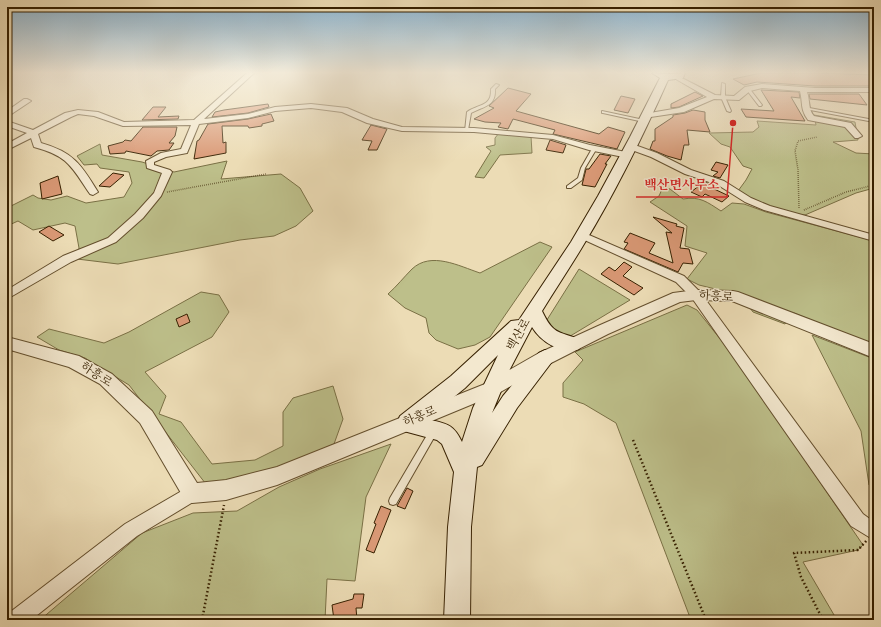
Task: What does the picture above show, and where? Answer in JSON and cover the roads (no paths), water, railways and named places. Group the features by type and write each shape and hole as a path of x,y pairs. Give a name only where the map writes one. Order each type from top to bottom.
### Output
{"main road":[{"name":"백산로","path":"457,620 460,524 465,472 476,432 491,389 513,344 533,310 582,235 630,151 645,118 654,102"},
{"path":"407,423 458,382 533,310 547,336 554,340 573,344"},
{"path":"465,472 510,402 545,358"},
{"path":"407,423 442,432 449,438 465,472"}],"street":[{"path":"7,115 25,102"},
{"path":"7,295 67,259 112,240 139,216 158,194 167,172 150,166 150,161 164,155 184,151 196,122 218,102"},
{"path":"645,118 681,110 700,102"},
{"path":"806,102 806,112 811,118 848,125 858,136"},
{"path":"7,147 68,115 78,112 95,114 123,124 196,122 248,116 275,108 311,106 344,110 370,121 402,129 466,130 553,137 595,148 654,155 688,172 721,183 748,200 767,208 874,238"},
{"path":"7,123 34,133"},
{"path":"34,133 37,145 66,155 76,164 94,192"},
{"path":"582,235 680,279 696,295 857,520 874,532"},
{"name":"하흥로","path":"7,342 73,361 106,379 146,417 192,493 226,490 277,476 491,389 573,344 678,297 696,295 733,296 874,351"},
{"path":"16,620 131,530 192,493"}],"lane":[{"path":"466,130 469,112 483,108 489,102"},
{"path":"725,102 729,111"},
{"path":"805,108 874,121"},
{"path":"603,112 645,118"},
{"path":"569,187 580,179 583,168 595,148"},
{"path":"393,501 435,429"}],"place":[{"name":"백산면사무소","path":"733,123"}]}
